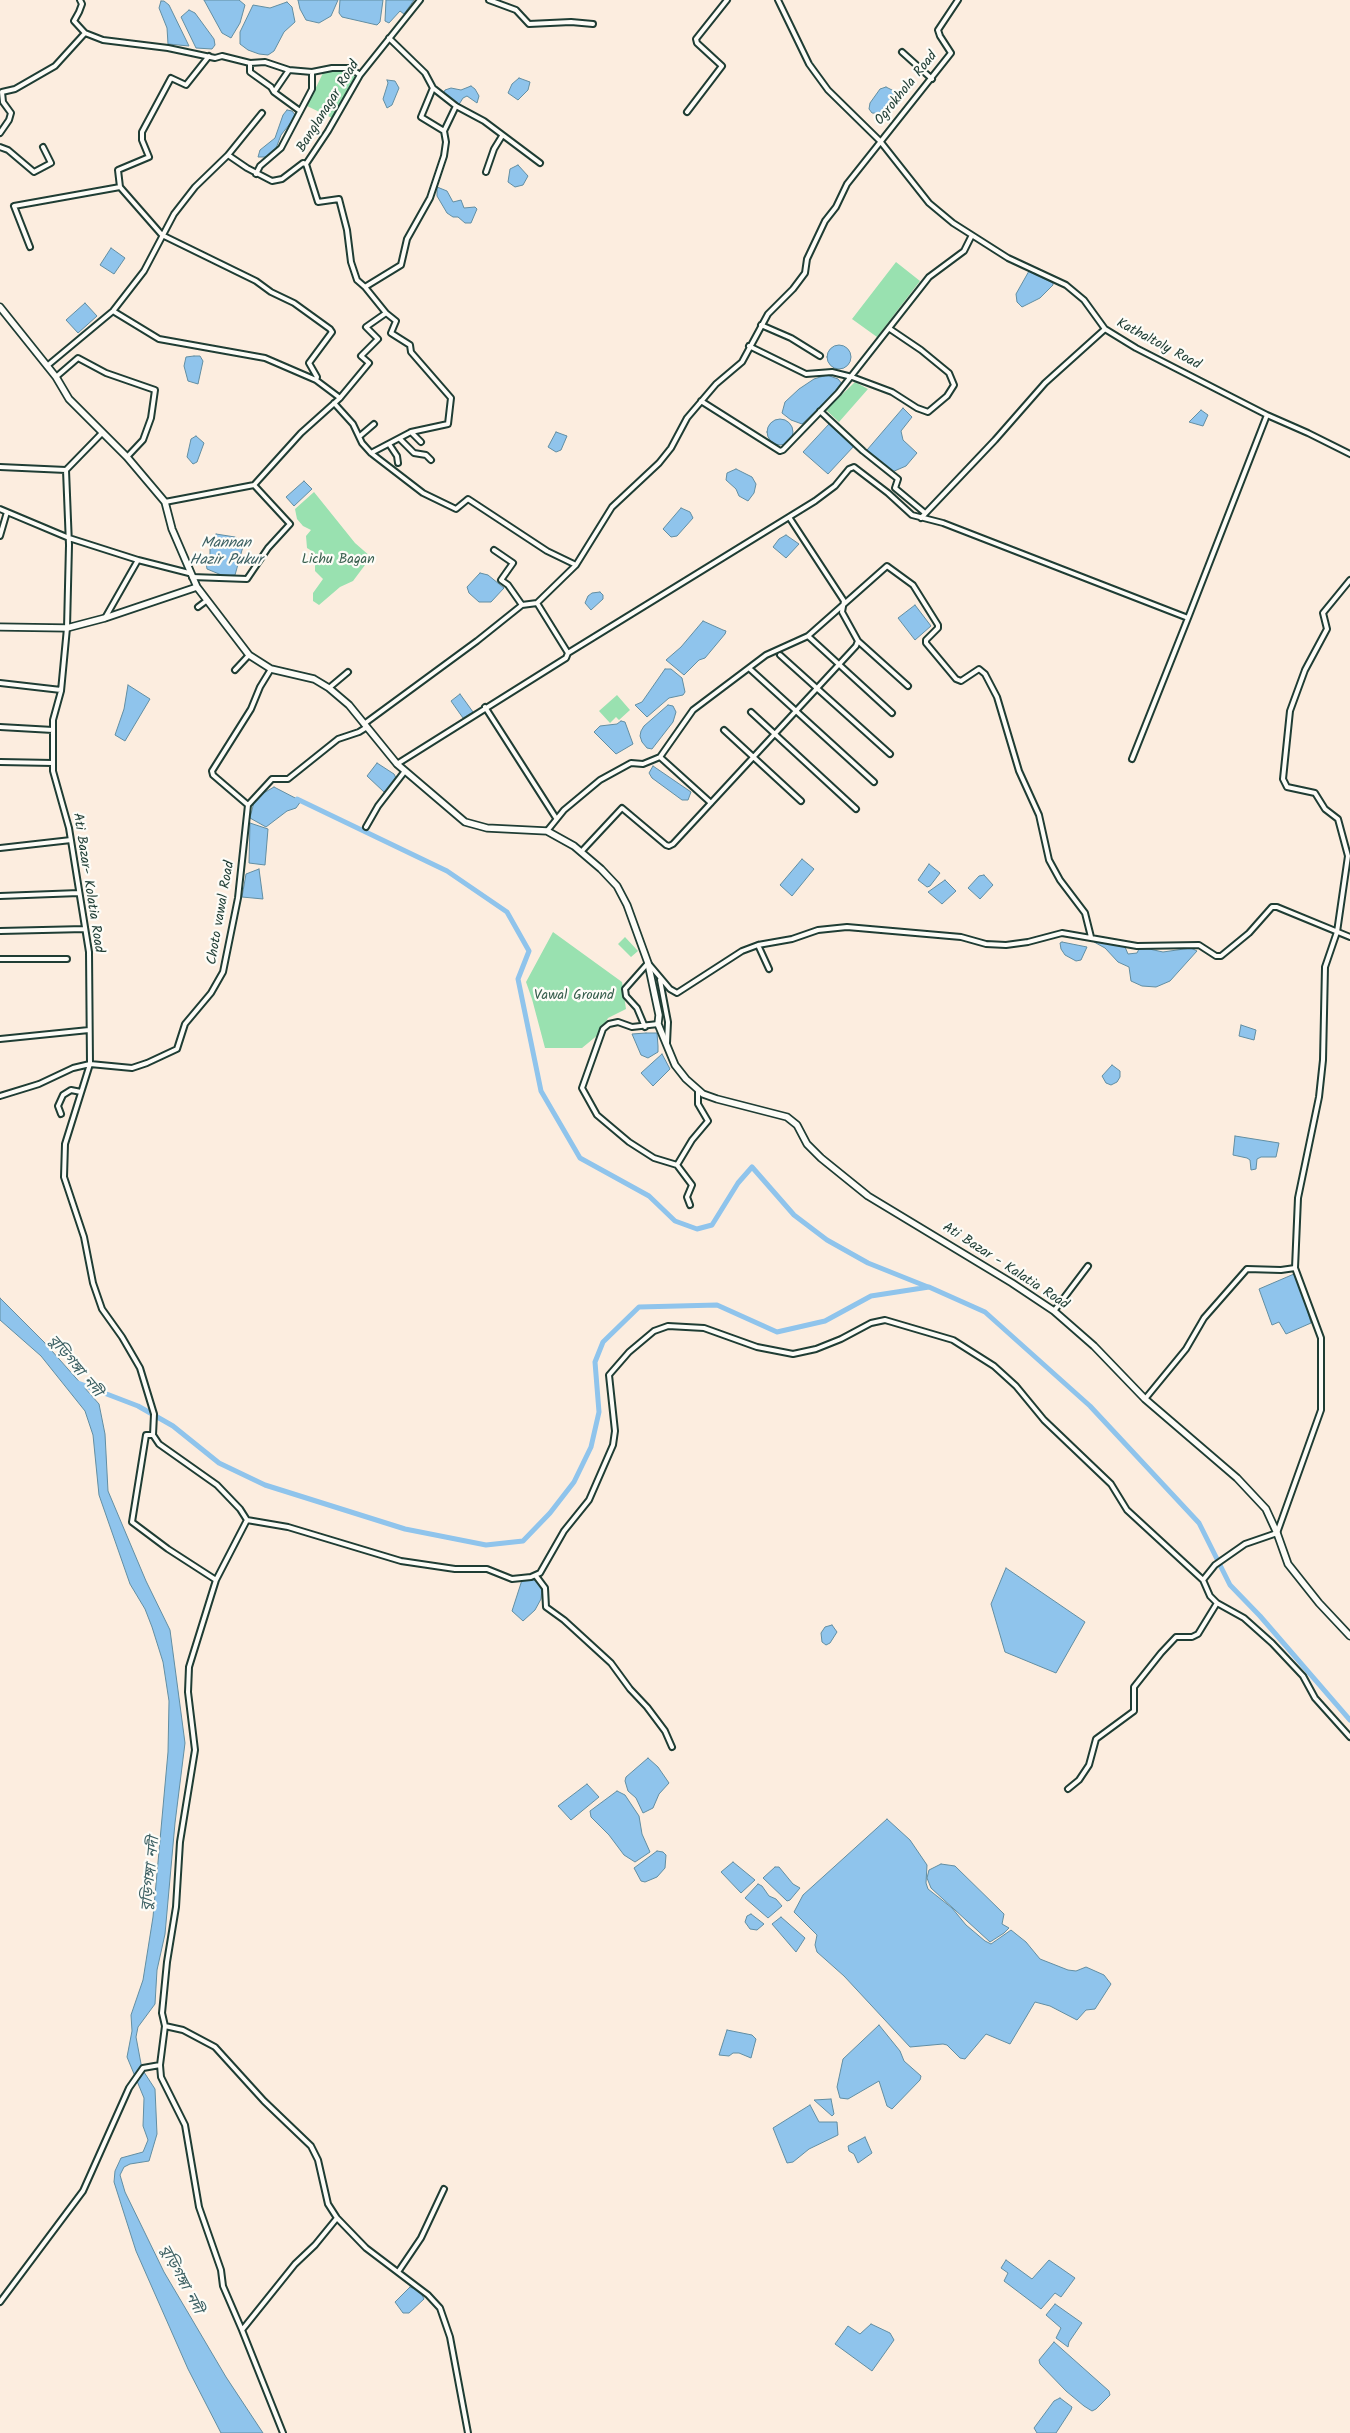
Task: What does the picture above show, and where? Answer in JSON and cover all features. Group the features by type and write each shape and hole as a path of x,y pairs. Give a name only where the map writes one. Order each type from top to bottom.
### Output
{"main road":[{"path":"0,307 56,377 69,399 127,457 166,504 172,529 190,575 206,601 249,655 271,669 314,679 330,688 349,705 397,764 465,822 487,828 547,831 581,852 617,886 627,904 648,964"},
{"path":"0,627 67,628 105,618 197,587"},
{"name":"Ati Bazar - Kalatia Road","path":"648,964 659,1014 658,1024 667,1050 674,1065 698,1090 717,1100 788,1118 797,1125 807,1144 821,1158 868,1196 1054,1311 1094,1346 1145,1399 1237,1478 1266,1509 1288,1564 1319,1603 1350,1636"}],"street":[{"path":"80,0 82,4 74,21 85,33 103,40 168,48 209,56 222,56 250,63 265,62 289,70 312,72 332,68 350,68 360,75"},
{"name":"Banglanagar Road","path":"228,155 256,174 272,181 282,179 303,163 306,164 324,138 360,75 420,0"},
{"path":"489,0 516,10 530,24 571,22 593,24"},
{"path":"687,112 722,66 697,43 696,39 726,0"},
{"name":"Kathaltoly Road","path":"778,0 809,64 818,77 828,90 880,140 929,203 972,237 1008,258 1066,284 1084,300 1105,330 1267,416 1308,433 1350,454"},
{"name":"Ogrokhola Road","path":"537,603 576,565 612,507 659,464 671,448 687,418 701,401 742,362 768,314 793,289 805,273 807,259 825,221 836,207 847,184 880,140 932,79 951,53 938,30 958,0"},
{"path":"0,133 9,120 11,113 2,102 1,92 15,89 55,66 85,33"},
{"path":"389,38 425,73 434,88 456,106 484,121 540,163"},
{"path":"902,52 932,79"},
{"path":"209,56 186,85 171,78 142,132 142,140 149,157 118,170 120,187 162,236 256,281 271,292 294,303 330,330 332,332 308,364 317,377 316,380"},
{"path":"250,63 250,72 300,112"},
{"path":"274,92 289,70"},
{"path":"256,174 260,166 281,148 312,90 312,72"},
{"path":"434,88 421,117 444,131"},
{"path":"365,287 401,265 407,239 430,198 439,174 446,142 444,131 456,106"},
{"path":"47,366 113,311 144,271 174,214 195,187 228,155 262,113"},
{"path":"486,172 494,149 502,136"},
{"path":"0,147 8,150 34,172 51,163 43,147"},
{"path":"306,164 318,202 339,199 347,230 351,262 357,280 386,313 396,321 392,333 410,345 411,352 451,398 448,424 411,432 371,453"},
{"path":"30,247 14,206 120,187"},
{"path":"701,401 780,451 800,436 852,376 929,278 964,252 972,237"},
{"path":"113,311 159,338 265,358 316,380 340,398"},
{"path":"166,504 254,485 301,433 340,398 369,363 361,356 378,339 366,327 386,313"},
{"path":"761,325 791,338 820,356"},
{"path":"749,346 806,374 832,372 852,376 892,392 917,408 928,412 947,396 954,385 949,373 921,350 890,329"},
{"path":"921,518 1046,383 1105,330"},
{"path":"56,377 78,358 106,373 155,390 151,418 143,440 127,457"},
{"path":"334,403 353,424 371,453 408,482 437,501 456,509 468,499 547,551 576,565"},
{"path":"820,411 863,451 898,479 895,488 925,513"},
{"path":"1132,759 1267,416"},
{"path":"360,436 374,424"},
{"path":"0,467 66,470 102,432"},
{"path":"411,432 421,442"},
{"path":"400,439 414,453 426,455 431,460"},
{"path":"389,444 397,456 398,463"},
{"path":"397,764 485,707 566,658 568,653 789,517 828,491 849,468 854,467 888,493 912,515 943,523 1188,618"},
{"name":"Ati Bazar- Kolatia Road","path":"66,470 69,538 67,628 61,690 53,720 53,763 71,840 89,952 90,1064 65,1144 64,1177 67,1191 84,1237 92,1283 102,1309 122,1337 140,1368 154,1414 153,1435"},
{"path":"0,509 69,538 140,561 190,575 247,579 268,548 290,524 254,485"},
{"path":"0,536 7,512"},
{"path":"789,517 844,601 842,612 858,641 908,686"},
{"path":"494,550 513,563 501,580 508,585 522,605"},
{"path":"105,618 140,561"},
{"path":"547,831 556,818 600,780 631,763 643,764 660,757 693,710 750,669 766,655 808,636 887,566 913,585 938,625 938,628 926,640 926,643 956,679 961,681 978,669 985,674 997,697 1019,771 1039,815 1049,860 1060,880 1085,913 1091,937"},
{"path":"1203,1580 1215,1565 1245,1544 1277,1533 1321,1410 1320,1338 1295,1268 1298,1198 1319,1097 1324,1060 1325,967 1337,932 1348,856 1338,819 1320,802 1316,793 1287,787 1283,780 1290,711 1305,670 1327,629 1324,613 1350,580"},
{"path":"198,607 206,601"},
{"path":"271,669 260,687 251,709 212,771 213,775 248,805 272,779 288,778 338,739 359,732 522,605 537,603 568,653"},
{"path":"808,636 892,713"},
{"path":"581,852 622,808 669,846 818,688 858,641"},
{"path":"235,670 249,655"},
{"path":"780,655 890,754"},
{"path":"750,669 874,782"},
{"path":"330,688 348,672"},
{"path":"0,683 61,690"},
{"path":"485,707 556,818"},
{"path":"751,712 856,808"},
{"path":"0,726 53,730"},
{"path":"724,730 801,801"},
{"path":"660,757 711,803"},
{"path":"0,762 53,763"},
{"path":"366,827 378,806 405,771"},
{"name":"Choto vawal Road","path":"0,1096 39,1084 73,1068 90,1064 132,1068 172,1052 181,1041 186,1024 192,1014 211,993 221,977 238,898 248,805"},
{"path":"0,848 71,840"},
{"path":"0,896 80,893"},
{"path":"645,1027 637,1008 626,996 625,989 648,964 670,989 677,993 742,951 758,945 792,939 818,930 847,928 961,937 986,944 1028,942 1062,933 1137,946 1199,945 1216,956 1221,956 1248,933 1272,907 1285,910 1350,937"},
{"path":"0,931 85,929"},
{"path":"758,945 769,968"},
{"path":"0,959 66,959"},
{"path":"659,976 664,990 668,1022 667,1050"},
{"path":"658,1024 632,1027 618,1022 603,1028 582,1088 597,1115 629,1142 654,1158 677,1165 692,1185 687,1197 690,1205"},
{"path":"0,1038 89,1030"},
{"path":"61,1114 58,1106 63,1095 71,1090 82,1092"},
{"path":"677,1165 692,1140 708,1121 698,1104 698,1090"},
{"path":"1054,1311 1088,1266"},
{"path":"1145,1399 1186,1349 1204,1318 1247,1269 1281,1270 1295,1268"},
{"path":"216,1580 168,1549 132,1522 146,1435 153,1435 159,1444 217,1485 240,1509 247,1520 288,1527 401,1561 455,1569 487,1569 512,1579 536,1576 540,1573 564,1531 589,1500 612,1445 615,1431 609,1375 623,1357 654,1331 668,1326 704,1328 757,1347 793,1354 816,1349 841,1339 871,1323 885,1320 953,1340 994,1366 1016,1386 1044,1420 1111,1484 1127,1510 1203,1580 1210,1596 1217,1604 1244,1618 1272,1643 1303,1676 1315,1698 1350,1737"},
{"path":"247,1520 216,1580 189,1666 188,1692 195,1750 180,1842 176,1907 167,1962 162,2013 165,2026 160,2065 161,2077 185,2126 198,2207 221,2270 223,2286 283,2433"},
{"path":"536,1576 545,1588 546,1607 564,1620 611,1663 665,1731 672,1747"},
{"path":"1068,1788 1079,1780 1089,1765 1096,1739 1134,1711 1134,1687 1161,1653 1176,1637 1192,1637 1198,1634 1217,1604"},
{"path":"165,2026 183,2030 215,2048 264,2101 311,2146 318,2160 328,2204 338,2218 366,2248 428,2295 440,2308 450,2337 468,2433"},
{"path":"0,2302 83,2191 129,2088 143,2068 160,2065"},
{"path":"398,2272 421,2238 444,2189"},
{"path":"242,2330 295,2264 315,2245 338,2218"}],"green space":[{"path":"342,70 355,76 332,118 307,106 323,73"},
{"path":"896,262 920,281 877,337 852,319"},
{"path":"855,382 868,389 839,422 826,410"},
{"name":"Lichu Bagan","path":"314,492 355,543 371,557 353,581 340,587 319,605 313,601 313,593 323,579 315,571 315,553 307,548 306,536 311,530 303,526 297,519 295,509"},
{"path":"617,695 630,710 619,720 616,717 610,723 599,711"},
{"name":"Vawal Ground","path":"553,932 622,982 626,1009 608,1018 599,1034 582,1048 545,1048 526,982"},
{"path":"625,937 638,951 631,957 618,944"}],"water":[{"path":"204,0 239,0 245,5 240,23 231,38 222,33"},
{"path":"298,0 338,0 331,16 319,23 306,20"},
{"path":"340,0 383,0 380,22 377,25 342,17 339,13"},
{"path":"386,0 414,0 404,14 400,11 389,23 385,21"},
{"path":"161,1 169,5 189,46 168,44 167,28 159,8"},
{"path":"287,2 292,7 295,22 284,32 274,51 268,55 259,54 248,50 240,44 240,32 253,5 270,8"},
{"path":"189,10 195,13 214,39 215,45 212,49 196,48 181,17"},
{"path":"519,78 530,82 528,90 518,100 508,93 512,84"},
{"path":"387,80 395,81 399,88 392,105 387,108 383,99 388,83"},
{"path":"471,86 479,96 477,103 467,96 463,98 458,106 443,94 445,90 451,88 461,90"},
{"path":"886,87 898,93 896,103 885,114 872,113 869,109 870,103 880,89"},
{"path":"287,110 292,111 296,116 281,135 275,151 268,157 258,157 260,150 275,138 283,115"},
{"path":"518,165 528,176 523,185 515,187 508,182 510,169"},
{"path":"437,187 447,191 453,202 461,200 464,208 475,207 477,209 471,223 465,223 458,217 453,217 447,213 437,196"},
{"path":"111,248 125,258 114,274 100,265"},
{"path":"1029,271 1053,283 1053,285 1040,298 1022,307 1017,302 1016,294"},
{"path":"85,303 97,316 78,333 66,320"},
{"path":"839,345 848,348 851,357 848,366 839,369 830,366 827,357 830,348"},
{"path":"200,356 203,361 198,384 188,381 184,366 186,357"},
{"path":"827,375 838,379 843,385 802,424 791,420 782,413 785,402 799,389 814,379"},
{"path":"903,408 912,417 901,431 903,440 917,453 906,466 892,472 867,450"},
{"path":"1201,410 1208,415 1203,426 1189,422"},
{"path":"780,419 789,423 793,432 789,441 780,445 771,441 767,432 771,423"},
{"path":"829,424 854,446 828,474 803,452"},
{"path":"556,432 567,436 561,450 556,452 548,447"},
{"path":"196,436 204,443 197,462 193,464 187,457 191,439"},
{"path":"736,469 752,477 756,484 754,493 748,501 739,496 736,489 726,480 727,473"},
{"path":"304,481 312,489 294,506 286,497"},
{"path":"681,508 690,512 693,518 677,536 671,537 663,529"},
{"name":"Mannan Hazir Pukur","path":"216,534 235,537 244,543 235,575 224,576 207,569 206,563 210,555 210,543"},
{"path":"786,535 799,544 786,558 773,547 779,539"},
{"path":"480,573 488,575 504,588 491,602 479,602 469,593 467,587"},
{"path":"600,592 603,595 603,599 591,610 585,603 588,596 592,593"},
{"path":"915,605 931,626 915,640 898,618"},
{"path":"703,621 726,631 725,634 705,658 699,660 684,675 666,660 681,647"},
{"path":"665,669 671,669 682,678 685,692 683,695 669,698 647,717 635,705 642,702"},
{"path":"128,685 150,699 125,741 115,735 124,709"},
{"path":"460,694 473,712 463,718 451,701"},
{"path":"668,705 673,706 676,712 673,722 652,749 647,748 642,742 641,731 644,726"},
{"path":"621,721 625,722 633,744 616,754 594,732 600,726 617,724"},
{"path":"377,763 394,774 397,780 384,792 367,776"},
{"path":"653,766 691,792 688,800 682,800 652,778 649,773"},
{"path":"274,787 301,801 296,808 287,811 266,827 250,818 255,798"},
{"path":"250,823 268,829 265,865 249,863"},
{"path":"802,859 814,869 792,896 780,885"},
{"path":"929,864 940,873 930,886 927,887 918,880"},
{"path":"259,869 263,899 242,897 246,874"},
{"path":"984,875 993,885 980,899 968,888 979,876"},
{"path":"945,880 956,891 942,904 928,892"},
{"path":"1097,939 1125,947 1128,954 1137,953 1140,947 1163,952 1191,948 1197,951 1170,981 1156,987 1142,986 1131,981 1129,967 1118,962 1105,948 1094,942"},
{"path":"1060,943 1087,947 1081,960 1076,961 1065,955 1061,949"},
{"path":"1241,1025 1256,1030 1254,1040 1239,1036"},
{"path":"657,1033 658,1052 648,1058 641,1055 632,1034"},
{"path":"662,1054 670,1069 653,1086 641,1073"},
{"path":"1112,1065 1120,1071 1120,1077 1117,1082 1111,1085 1106,1083 1102,1076"},
{"path":"1235,1136 1279,1143 1276,1157 1261,1157 1257,1159 1256,1169 1251,1170 1250,1160 1233,1155"},
{"path":"1294,1274 1302,1291 1311,1323 1286,1334 1279,1322 1272,1325 1259,1289"},
{"path":"0,1298 44,1342 99,1404 105,1434 108,1491 146,1581 170,1630 185,1743 175,1823 165,1934 157,1970 155,2004 138,2027 136,2037 142,2069 155,2089 157,2134 149,2161 130,2164 124,2167 120,2175 125,2192 164,2272 226,2377 263,2433 221,2433 188,2369 136,2251 114,2182 115,2171 121,2158 143,2152 148,2140 143,2126 144,2098 127,2057 132,2031 131,2015 143,1980 153,1917 168,1752 169,1701 163,1662 152,1627 145,1609 130,1584 99,1495 93,1435 85,1411 41,1356 0,1320"},
{"path":"1006,1568 1085,1622 1056,1673 1005,1652 991,1604"},
{"path":"530,1579 537,1581 542,1589 541,1599 535,1610 523,1621 512,1611 522,1580"},
{"path":"832,1625 837,1632 830,1643 826,1645 822,1642 821,1633 825,1627"},
{"path":"648,1758 658,1767 669,1783 659,1794 653,1808 643,1813 636,1798 628,1791 625,1781 626,1777"},
{"path":"587,1784 599,1797 571,1820 558,1806"},
{"path":"617,1791 625,1795 639,1816 642,1834 650,1852 635,1862 624,1855 609,1835 591,1817 590,1811"},
{"path":"887,1819 910,1840 927,1865 926,1883 928,1889 952,1908 966,1925 985,1941 991,1944 1011,1930 1026,1942 1040,1959 1068,1970 1076,1971 1086,1967 1104,1975 1111,1984 1095,2009 1086,2010 1077,2020 1050,2006 1035,2002 1010,2044 986,2034 965,2059 960,2058 947,2045 943,2044 910,2047 844,1976 817,1952 815,1945 817,1935 794,1912 803,1895"},
{"path":"657,1851 663,1852 666,1855 665,1868 657,1877 645,1882 641,1881 634,1868"},
{"path":"733,1862 755,1880 741,1893 721,1872"},
{"path":"941,1864 955,1866 1004,1914 1002,1924 1009,1928 1004,1933 990,1942 931,1888 927,1878 929,1870"},
{"path":"775,1867 779,1867 793,1884 800,1888 790,1900 787,1901 763,1878"},
{"path":"758,1884 782,1906 768,1918 745,1898"},
{"path":"751,1914 764,1924 757,1930 750,1929 745,1922 747,1916"},
{"path":"781,1917 805,1938 796,1952 772,1924"},
{"path":"879,2025 900,2051 904,2061 921,2076 920,2080 892,2109 887,2106 879,2081 848,2099 840,2098 837,2087 843,2059"},
{"path":"727,2030 752,2035 756,2039 751,2058 739,2053 733,2053 729,2056 719,2055"},
{"path":"831,2099 834,2114 832,2116 814,2100"},
{"path":"810,2105 819,2122 837,2122 838,2135 809,2149 793,2162 787,2163 773,2128"},
{"path":"865,2137 872,2153 858,2163 854,2154 849,2151 848,2146"},
{"path":"1006,2260 1032,2279 1049,2260 1075,2278 1061,2297 1055,2293 1041,2309 1004,2281 1008,2273 1001,2268"},
{"path":"410,2287 420,2291 424,2299 409,2313 403,2313 395,2302"},
{"path":"1055,2304 1082,2323 1069,2342 1068,2347 1056,2338 1061,2328 1046,2315"},
{"path":"871,2324 890,2333 894,2340 872,2371 835,2344 848,2326 860,2334"},
{"path":"1054,2342 1109,2391 1110,2395 1096,2409 1092,2411 1084,2406 1066,2391 1040,2364 1039,2360"},
{"path":"1060,2398 1072,2407 1056,2433 1037,2433 1034,2428 1054,2401"}],"waterway":[{"path":"297,799 447,871 507,912 529,951 518,979 541,1091 580,1158 649,1196 675,1221 697,1229 712,1225 738,1183 752,1167 794,1215 827,1240 868,1263 928,1287"},
{"name":"বুড়িগঙ্গা নদী","path":"78,1383 138,1406 173,1426 219,1463 265,1485 405,1529 486,1545 523,1541 550,1513 574,1482 591,1447 599,1412 595,1362 603,1342 639,1307 717,1305 777,1332 825,1321 871,1296 929,1287 985,1312 1090,1406 1199,1523 1230,1585 1260,1616 1350,1720"}]}
